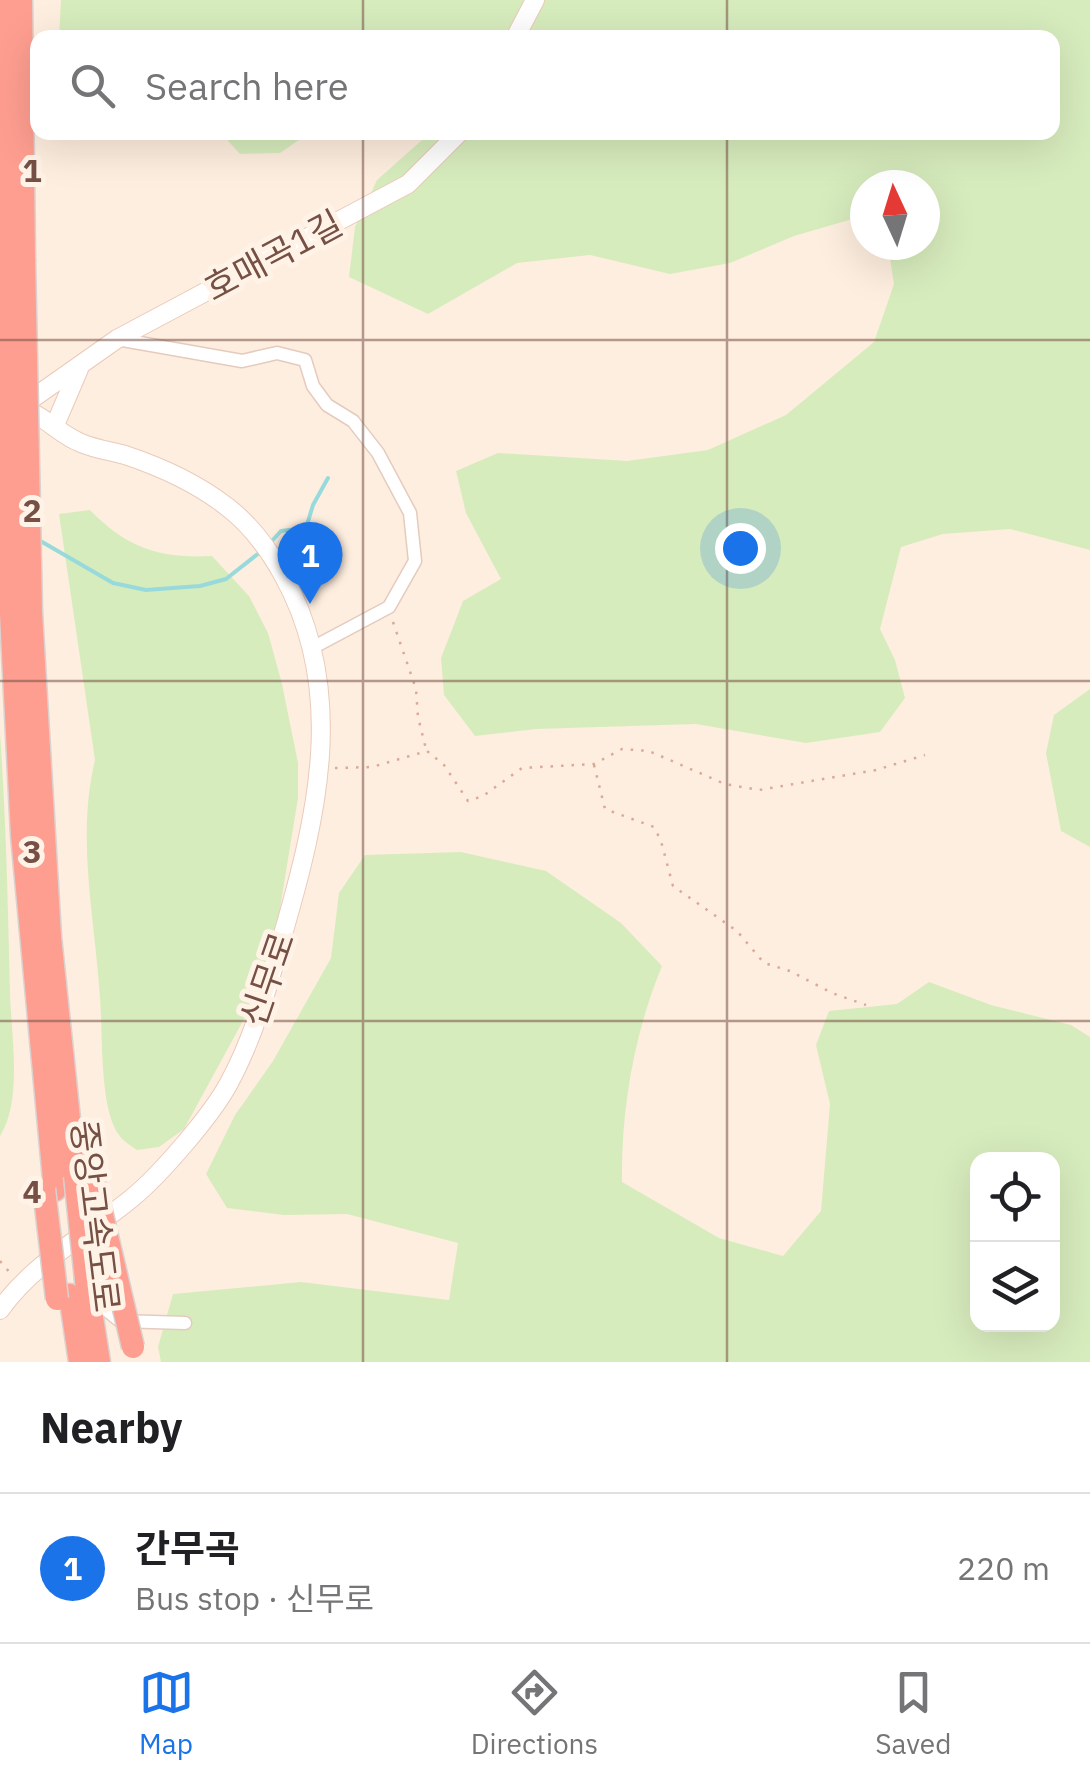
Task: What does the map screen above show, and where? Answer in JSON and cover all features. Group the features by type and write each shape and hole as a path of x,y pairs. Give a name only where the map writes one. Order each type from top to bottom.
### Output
{"highway":[{"name":"중앙고속도로","path":"2,0 14,261 22,835 50,1190 71,1292 80,1362"},
{"name":"중앙고속도로","path":"14,261 21,0"},
{"name":"중앙고속도로","path":"21,613 62,1046 83,1172 71,1292 99,1362"},
{"path":"83,1172 134,1355"},
{"path":"66,1362 71,1292"}],"street":[{"path":"519,30 535,0"},
{"name":"호매곡1길","path":"19,408 117,339 408,184 452,140"},
{"path":"117,339 242,361 277,354 305,360 312,386 327,405 353,421 378,453 410,513 415,560 389,608 312,648"},
{"path":"0,405 34,411 55,426 79,368"},
{"name":"신무로","path":"0,1310 19,1283 135,1196 229,1084 268,986 295,895 311,830 318,768 322,701 308,625 258,535 228,507 197,486 162,468 79,442 55,426"},
{"path":"85,1233 97,1254 105,1309 120,1320 186,1322"}],"path":[{"path":"389,608 416,689 426,750 444,765 468,800 483,796 522,768 594,764 622,749 649,751 725,784 759,790 876,770 925,755"},
{"path":"318,768 372,767 426,750"},
{"path":"594,764 604,809 654,827 673,886 738,931 764,963 866,1004"},
{"path":"0,1261 19,1283"}],"green space":[{"path":"61,0 1090,0 1090,550 1010,529 943,534 901,547 880,629 895,660 905,698 880,732 806,743 696,724 536,729 475,736 444,695 441,658 463,601 501,579 466,513 456,471 498,453 627,461 708,450 786,415 874,342 894,284 890,260 940,260 940,170 850,170 850,220 794,236 730,263 670,274 590,255 517,263 428,314 349,277 355,227 377,180 422,140 1060,140 1060,30 59,30"},
{"path":"227,140 299,140 280,153 240,154"},
{"path":"90,510 117,534 145,548 176,555 212,556 249,596 268,633 298,763 298,798 273,951 256,997 184,1129 159,1147 137,1150 121,1137 113,1123 105,1089 87,849 95,760 59,514"},
{"path":"1090,689 1090,847 1061,831 1046,753 1054,715"},
{"path":"0,732 14,1086 0,1136"},
{"path":"461,852 546,871 621,923 662,966 631,1072 622,1182 719,1238 783,1256 821,1211 830,1104 816,1045 829,1011 897,1004 929,982 991,1005 1071,1025 1090,1037 1090,1362 161,1362 158,1347 173,1294 301,1282 449,1300 458,1243 347,1214 284,1215 227,1208 206,1174 235,1115 273,1061 331,958 339,893 365,855"}],"waterway":[{"path":"270,543 281,531 306,528 328,478"},
{"path":"37,539 113,583 146,590 200,586 226,579 259,553"}],"place":[{"name":"간무곡","path":"310,604"}]}
